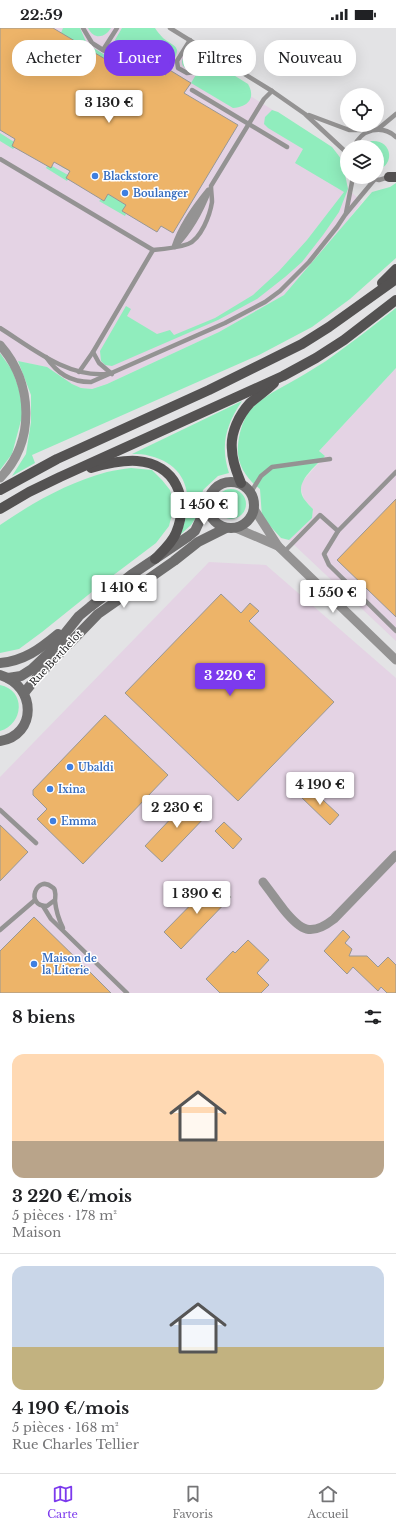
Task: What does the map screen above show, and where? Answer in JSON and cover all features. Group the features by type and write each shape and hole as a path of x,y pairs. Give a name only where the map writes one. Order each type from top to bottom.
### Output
{"main road":[{"path":"341,318 380,285 396,269"},
{"path":"0,490 57,459 209,390 302,344 396,279"},
{"path":"0,510 29,492 60,476 283,376 316,358 344,340 396,300"},
{"path":"241,483 231,450 236,426 241,414 251,402 283,376"},
{"path":"60,476 101,465 137,461 158,466 168,472 176,485 181,500 181,512 179,525 172,541 155,559"}],"street":[{"path":"0,345 18,372 27,409 24,435 16,457 0,478"},
{"path":"281,549 231,528 220,526 211,517 207,505 210,494 218,485 229,481 241,483 251,492 254,509 281,549 395,657"},
{"name":"Rue Berthelot","path":"4,676 21,676 32,669 50,652 80,616 125,579 194,531 207,505"},
{"path":"231,528 248,521 254,509"},
{"name":"Rue Berthelot","path":"24,693 37,677 98,614 174,561 198,542 231,528"},
{"path":"0,663 17,661 32,654 43,647 80,616"},
{"path":"1,743 13,737 21,729 26,719 28,710 24,693 18,684 4,676"},
{"path":"263,882 295,924 303,928 314,930 324,926 334,919 396,855"}],"lane":[{"path":"83,28 92,43 103,50 117,28"},
{"path":"170,28 190,40"},
{"path":"183,51 177,61 178,68 183,71"},
{"path":"247,76 305,114 340,146"},
{"path":"192,90 287,147"},
{"path":"174,248 248,124 264,99 272,92"},
{"path":"305,114 340,127"},
{"path":"384,124 396,114"},
{"path":"384,130 396,137"},
{"path":"359,140 362,135 367,132"},
{"path":"0,159 153,250 174,248 189,244 195,239 203,228 209,215 212,200 211,186"},
{"path":"384,178 394,176"},
{"path":"345,214 351,184"},
{"path":"46,357 53,367 68,378 81,382 91,382 226,323 265,302 280,291 309,262 332,234 345,214 371,184"},
{"path":"79,372 93,352 153,250"},
{"path":"0,328 46,357 79,372 95,375 112,374"},
{"path":"93,352 99,363 112,374"},
{"path":"251,492 261,476 272,467 330,459"},
{"path":"396,472 338,531 324,554 329,565 396,631"},
{"path":"281,549 320,515 338,531"},
{"path":"0,810 36,843"},
{"path":"64,932 59,920 54,889 52,886 45,884 38,886 34,896 35,900 43,906 51,920 127,993"},
{"path":"1,928 35,900"},
{"path":"43,906 50,904 55,900"}],"shaded area":[{"path":"0,28 142,28 161,40 104,40 104,76 175,76 175,49 183,54 183,76 219,76 332,147 340,157 340,184 347,184 348,189 362,202 338,233 284,295 219,332 107,384 92,389 81,388 72,384 46,367 18,361 12,370 0,353"},
{"path":"396,368 396,641 289,540 312,518 313,509 304,499 301,489 302,482 325,456 319,451"},
{"path":"209,562 266,565 396,678 396,993 0,993 0,777"}],"green space":[{"path":"63,28 80,28 85,40 73,40 61,33"},
{"path":"88,28 111,28 103,36 96,36 90,32"},
{"path":"122,28 155,28 166,40 115,40"},
{"path":"175,47 177,50 175,57"},
{"path":"96,50 104,54 104,59 96,54"},
{"path":"115,76 132,76 73,173 62,167"},
{"path":"195,76 235,76 248,84 251,97 243,106 233,108 191,83"},
{"path":"272,110 278,112 332,147 340,157 340,184 347,184 348,189 339,212 302,262 257,299 218,320 112,366 105,365 101,361 100,351 126,306 131,309 127,316 157,334 170,330 174,335 215,318 253,295 279,271 307,240 344,192 295,163 303,149 268,128 264,124 265,117"},
{"path":"0,133 14,142 12,145 15,147 13,149 0,141"},
{"path":"384,145 389,153 387,163 384,166"},
{"path":"47,166 51,168 52,166 68,175 66,178 68,179 67,181 46,168"},
{"path":"396,183 396,258 350,299 312,327 259,355 32,455 35,463 12,476 26,454 31,422 31,395 18,361 47,367 72,384 81,388 92,389 107,384 219,332 284,295 372,192 390,187"},
{"path":"108,194 126,205 122,211 126,214 125,216 99,201"},
{"path":"396,308 396,368 319,451 325,456 311,470 303,481 301,487 301,493 304,499 313,509 312,518 289,540 281,538 262,517 260,489 246,475 240,464 238,441 241,429 248,413 260,401 326,361 353,342"},
{"path":"0,353 12,370 19,389 23,413 12,454 0,470"},
{"path":"242,401 232,418 226,436 225,453 229,473 218,476 203,490 197,516 191,525 180,535 187,510 186,487 181,477 174,468 164,461 146,455 132,454"},
{"path":"131,468 152,470 170,490 174,506 169,526 156,543 42,632 19,649 0,653 0,525 38,501 65,487 93,476"},
{"path":"231,489 237,490 245,498 245,510 237,518 231,519 225,518 217,510 216,504 217,498 225,490"},
{"path":"0,685 8,688 14,693 18,700 19,707 14,722 0,731"}],"building":[{"path":"0,28 53,28 73,40 12,40 12,76 96,76 96,54 104,58 104,76 175,76 175,73 191,83 184,93 238,125 173,233 161,226 157,232 122,211 126,205 108,194 104,201 66,178 70,171 54,162 51,168 12,146 15,139 0,130"},
{"path":"396,499 396,617 337,560"},
{"path":"221,594 241,613 250,603 259,611 249,621 334,702 238,801 125,693"},
{"path":"105,715 168,775 83,864 37,819 47,809 33,795 33,790"},
{"path":"309,787 339,815 330,825 300,796"},
{"path":"192,796 209,813 162,862 145,846"},
{"path":"224,822 242,839 233,849 215,831"},
{"path":"0,825 28,852 0,881"},
{"path":"214,881 231,897 181,949 164,932"},
{"path":"34,917 111,993 0,993 0,951"},
{"path":"343,930 350,937 345,943 352,949 349,956 367,956 378,967 388,957 396,965 396,993 387,993 381,987 378,991 353,967 347,974 324,951"},
{"path":"248,940 269,960 257,973 269,985 261,993 220,993 206,979 233,951 235,953"}],"place":[{"name":"Blackstore","path":"95,176"},
{"name":"Boulanger","path":"125,193"},
{"name":"Ubaldi","path":"70,767"},
{"name":"Ixina","path":"50,789"},
{"name":"Emma","path":"53,821"},
{"name":"Maison de la Literie","path":"34,964"}]}
